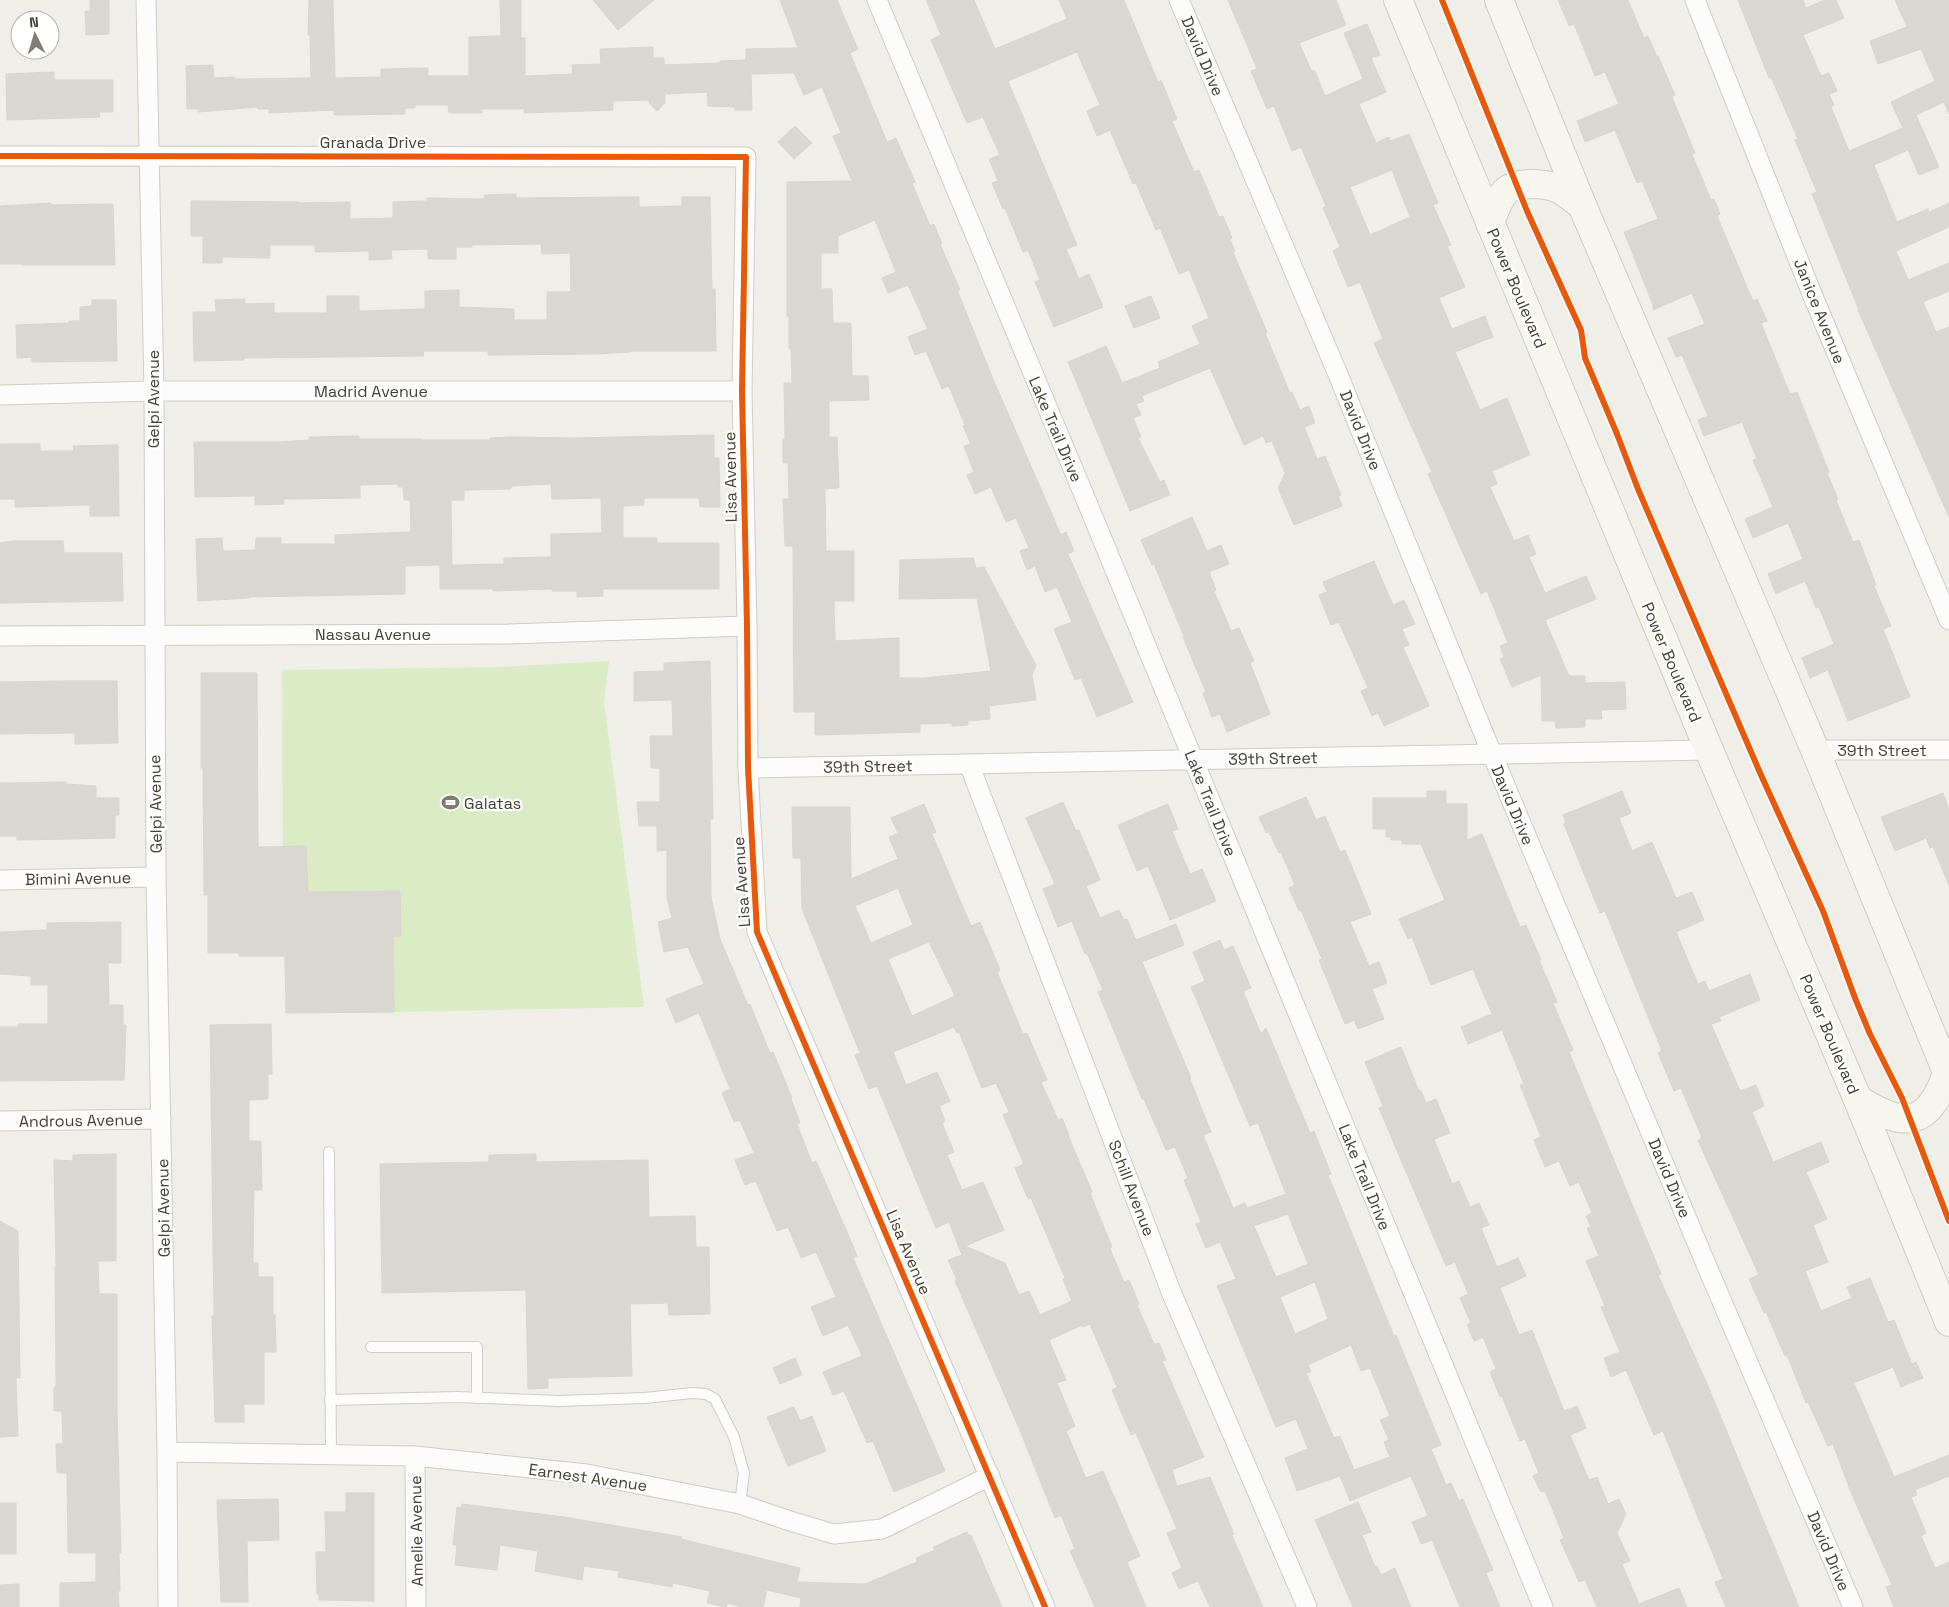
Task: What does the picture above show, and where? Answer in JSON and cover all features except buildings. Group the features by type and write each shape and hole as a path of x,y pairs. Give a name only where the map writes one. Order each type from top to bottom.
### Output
{"street":[{"name":"Gelpi Avenue","path":"146,0 154,391 156,877 167,1452 168,1607"},
{"name":"Lake Trail Drive","path":"877,0 1542,1607"},
{"name":"David Drive","path":"1179,0 1337,372 1492,754 1708,1269 1853,1607"},
{"name":"Power Boulevard","path":"1398,0 1709,750 1946,1302"},
{"path":"1499,0 1582,205 1814,750 1948,1075 1934,1102 1914,1117 1901,1119 1888,1116 1858,1100"},
{"name":"Janice Avenue","path":"1695,0 1812,294 1949,620"},
{"name":"Granada Drive","path":"0,156 746,157"},
{"name":"Lisa Avenue","path":"746,157 742,391 748,768 757,932 990,1476 1044,1607"},
{"path":"1490,223 1496,207 1506,191 1517,185 1532,184 1557,188 1582,205"},
{"name":"Madrid Avenue","path":"0,395 154,391 742,391"},
{"name":"Nassau Avenue","path":"0,636 509,634 747,626"},
{"name":"39th Street","path":"748,768 1709,750"},
{"name":"39th Street","path":"1814,750 1949,750"},
{"name":"Schill Avenue","path":"969,764 1172,1294 1307,1607"},
{"name":"Bimini Avenue","path":"0,880 156,877"},
{"name":"Androus Avenue","path":"0,1121 161,1119"},
{"name":"Earnest Avenue","path":"167,1452 415,1456 587,1474 740,1504 834,1534 882,1529 990,1476"},
{"name":"Amelie Avenue","path":"415,1456 416,1607"}],"lane":[{"path":"329,1152 331,1454"},
{"path":"371,1347 477,1347 477,1398"},
{"path":"330,1400 477,1398 559,1401 646,1398 692,1393 706,1394 715,1400 734,1437 744,1473 740,1504"}],"green space":[{"name":"Galatas","path":"609,661 604,702 644,1007 394,1012 283,905 282,670 499,667"}],"cycle path":[{"path":"1442,0 1527,211 1581,330 1585,358 1638,489 1761,775 1823,911 1855,998 1870,1034 1902,1098 1949,1221"},
{"path":"0,156 746,157 742,391 748,768 757,932 1045,1607"}],"place":[{"name":"Galatas","path":"450,803"}]}
